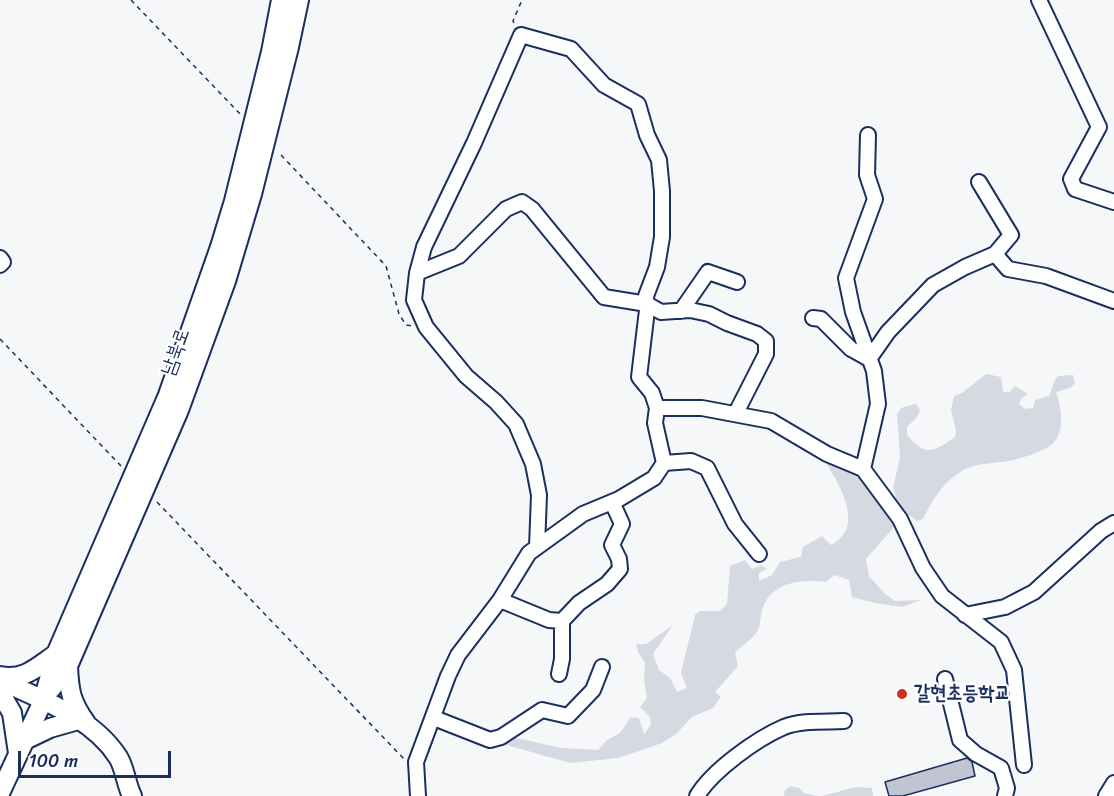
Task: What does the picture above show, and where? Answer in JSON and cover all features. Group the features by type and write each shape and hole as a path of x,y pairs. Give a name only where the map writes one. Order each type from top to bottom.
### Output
{"main road":[{"name":"남북로","path":"62,660 168,395 220,247 268,63 281,0"},
{"name":"남북로","path":"0,793 178,410 226,281 252,194 299,0"},
{"path":"0,678 25,676 62,660 69,693 82,722"},
{"path":"0,678 82,722 104,738 119,760 132,796"},
{"path":"0,692 12,713 21,747 50,728 82,722"}],"street":[{"path":"1039,0 1099,127 1071,179 1075,189 1114,202"},
{"path":"418,796 416,762 448,676 458,656 500,600 529,553 583,514 612,502 654,478 664,463 655,423 657,408 652,393 639,377 646,296 657,267 662,237 659,160 647,135 638,104 604,85 571,49 521,34 474,143 424,247 417,273 414,300 426,327 466,376 496,402 516,424 533,464 539,495 537,547"},
{"path":"863,469 878,404 874,371 853,312 846,278 875,199 867,175 868,135"},
{"path":"869,359 888,332 933,285 995,254 1011,235 979,182"},
{"path":"417,273 459,256 506,209 522,202 532,209 604,297 647,304 661,312 690,310 709,314 757,334 766,341 766,354 736,413"},
{"path":"995,254 1008,269 1046,276 1114,302"},
{"path":"0,258 3,262 0,265"},
{"path":"681,311 708,272 737,282"},
{"path":"813,318 821,319 851,349 869,359"},
{"path":"657,408 702,408 771,421 827,454 863,469 900,519 923,568 942,596 1001,642 1014,670 1024,765"},
{"path":"664,463 691,461 707,468 735,524 759,554"},
{"path":"559,674 562,659 562,621 579,603 607,584 621,569 612,546 622,524 612,502"},
{"path":"965,615 1005,606 1034,592 1101,531 1114,523"},
{"path":"500,600 549,620 562,621"},
{"path":"434,718 490,740 501,738 542,710 568,716 593,690 602,668"},
{"path":"945,679 960,740 976,754 1001,768 1008,788 1005,796"},
{"path":"697,796 705,783 743,750 784,727 804,723 844,721"},
{"path":"1106,796 1114,783"}],"path":[{"path":"132,0 248,122"},
{"path":"521,34 513,21 522,0"},
{"path":"281,155 386,266 399,314 405,325 426,327"},
{"path":"0,339 119,464"},
{"path":"154,499 417,772"}],"shaded area":[{"path":"986,374 1001,377 1003,392 1010,392 1015,386 1028,394 1019,404 1025,409 1033,408 1035,400 1049,396 1058,376 1073,375 1075,383 1070,388 1056,392 1061,417 1058,436 1047,448 1034,454 1009,461 978,465 960,472 941,489 923,519 917,521 899,508 893,487 900,458 897,414 901,408 916,404 920,410 917,417 907,427 907,435 919,447 935,449 955,437 956,431 951,410 954,396 962,393"},
{"path":"820,454 859,476 874,492 895,526 866,559 869,576 885,594 895,601 921,600 902,607 852,597 849,580 834,575 826,582 806,581 788,584 772,593 762,610 758,631 735,652 738,666 715,692 721,697 713,708 692,717 676,734 662,743 618,758 570,763 503,744 508,739 517,738 561,748 598,750 607,740 620,733 631,717 639,718 644,734 651,725 650,717 640,707 647,698 644,680 645,663 636,644 646,644 672,626 653,654 659,670 670,678 677,692 687,688 681,673 695,615 700,611 720,611 727,604 730,566 745,560 752,569 761,565 767,569 759,573 759,581 772,575 780,562 801,557 803,547 822,536 831,545 842,537 847,526 848,514 845,501"},
{"path":"791,786 799,788 804,793 818,796 784,796 785,790"},
{"path":"856,787 872,788 873,796 822,796"}],"building":[{"name":"갈현초등학교","path":"967,758 972,762 975,776 903,796 889,796 885,782"}],"place":[{"name":"갈현초등학교","path":"902,694"}]}
